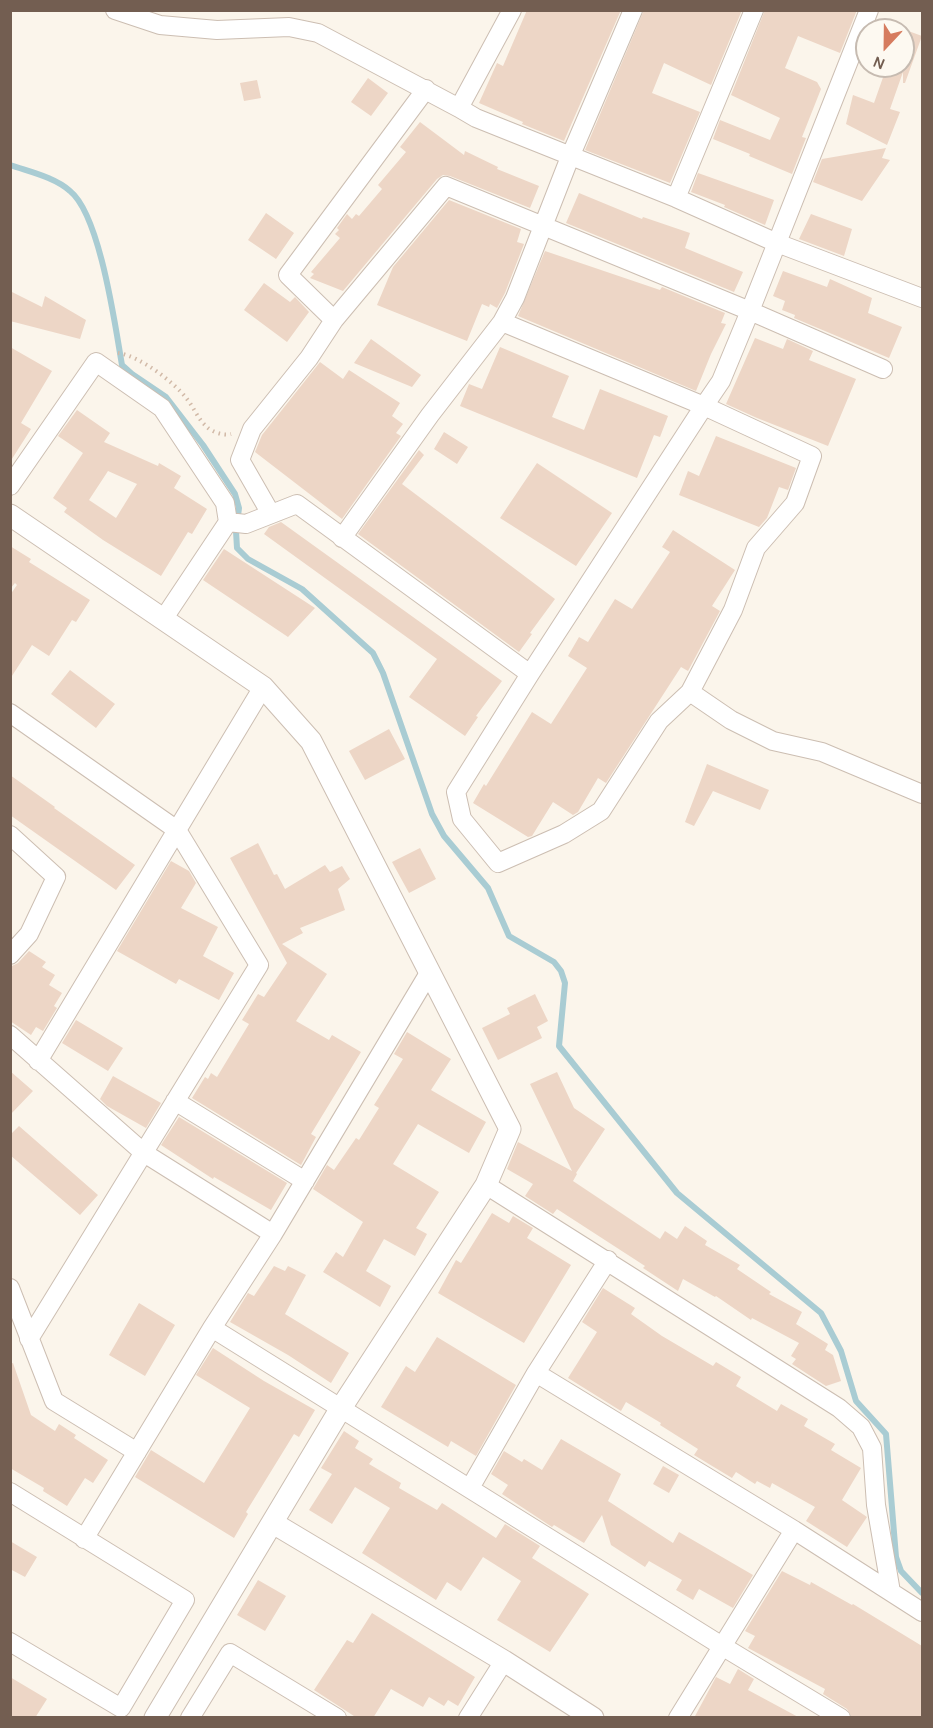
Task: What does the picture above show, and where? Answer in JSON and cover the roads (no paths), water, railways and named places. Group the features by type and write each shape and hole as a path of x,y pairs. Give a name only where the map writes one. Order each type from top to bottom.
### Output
{"street":[{"path":"115,10 160,25 217,30 289,27 318,33 476,118 676,198 777,243 922,298"},
{"path":"459,108 512,10"},
{"path":"342,538 430,415 502,322 515,298 570,157 633,10"},
{"path":"676,198 754,10"},
{"path":"502,322 704,406 812,456 795,502 756,548 733,610 690,692 659,721 601,811 564,834 498,863 462,819 456,792 530,674 704,406 720,381 869,10"},
{"path":"334,321 288,275 426,90"},
{"path":"272,514 240,460 252,429 309,358 334,321 446,186 750,311 883,369"},
{"path":"10,486 96,362 162,408 237,523"},
{"path":"164,618 237,523 272,514 297,504 530,674"},
{"path":"10,515 263,687 311,741 510,1129 486,1185 341,1408 155,1718"},
{"path":"39,1061 263,687"},
{"path":"690,692 731,720 773,741 822,752 922,794"},
{"path":"10,713 177,830 259,965 29,1339"},
{"path":"10,835 56,877 29,934 10,955"},
{"path":"84,1539 212,1328 273,1234 429,973"},
{"path":"10,1035 144,1153 273,1234"},
{"path":"175,1101 305,1181"},
{"path":"486,1185 839,1408 861,1427 872,1448 876,1505 891,1592"},
{"path":"470,1488 536,1373 608,1260"},
{"path":"10,1288 54,1401 137,1452"},
{"path":"212,1328 841,1718"},
{"path":"536,1373 794,1530 922,1612"},
{"path":"10,1492 184,1600 121,1708 10,1642"},
{"path":"273,1523 504,1661 593,1718"},
{"path":"678,1718 794,1530"},
{"path":"190,1718 231,1653 337,1718"},
{"path":"468,1718 504,1661"}],"waterway":[{"path":"10,165 57,182 70,191 81,204 90,223 105,272 122,365 166,397 203,445 235,494 239,508 236,531 237,548 248,559 302,589 373,653 383,673 432,814 444,836 488,888 509,936 554,962 561,971 565,983 559,1046 677,1193 821,1313 841,1351 856,1401 886,1434 896,1557 901,1571 922,1593"}]}
